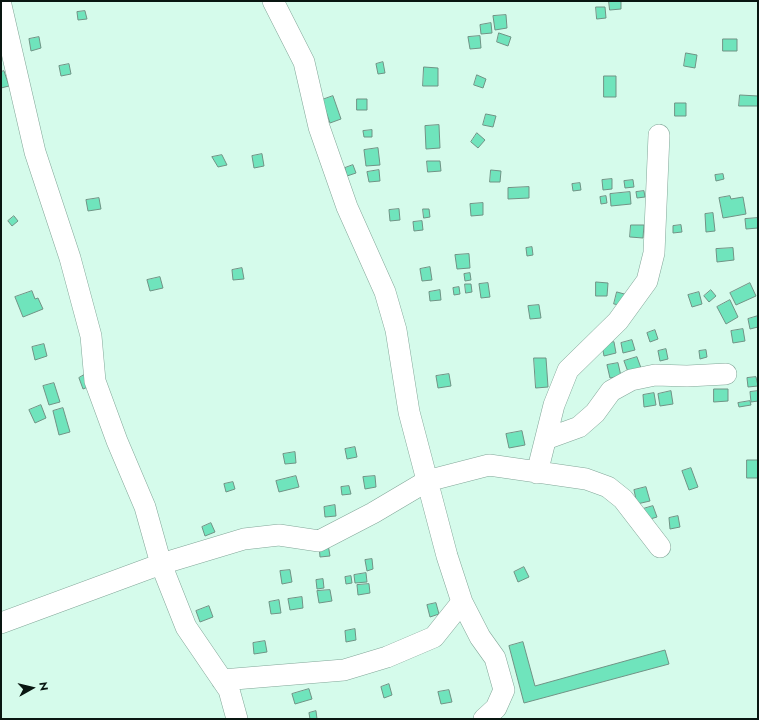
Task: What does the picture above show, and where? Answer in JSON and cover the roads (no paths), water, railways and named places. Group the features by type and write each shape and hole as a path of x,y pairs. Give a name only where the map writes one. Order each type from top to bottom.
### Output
{"street":[{"path":"273,1 304,62 319,127 347,207 385,292 396,330 409,412 448,556 462,602 480,637 495,658 504,690 507,719"},
{"path":"1,5 34,152 70,258 91,336 95,380 117,441 145,507 161,564 186,627 229,690 237,719"},
{"path":"537,473 554,405 568,370 618,321 647,281 654,253 659,135"},
{"path":"546,439 579,427 595,413 610,391 631,380 655,375 687,376 726,374"},
{"path":"1,623 161,564 244,539 279,535 319,542 373,513 427,481 489,465 586,479 608,487 623,500 660,547"},
{"path":"222,680 344,670 387,657 434,637 462,602"},
{"path":"484,719 496,708 504,690"}]}
